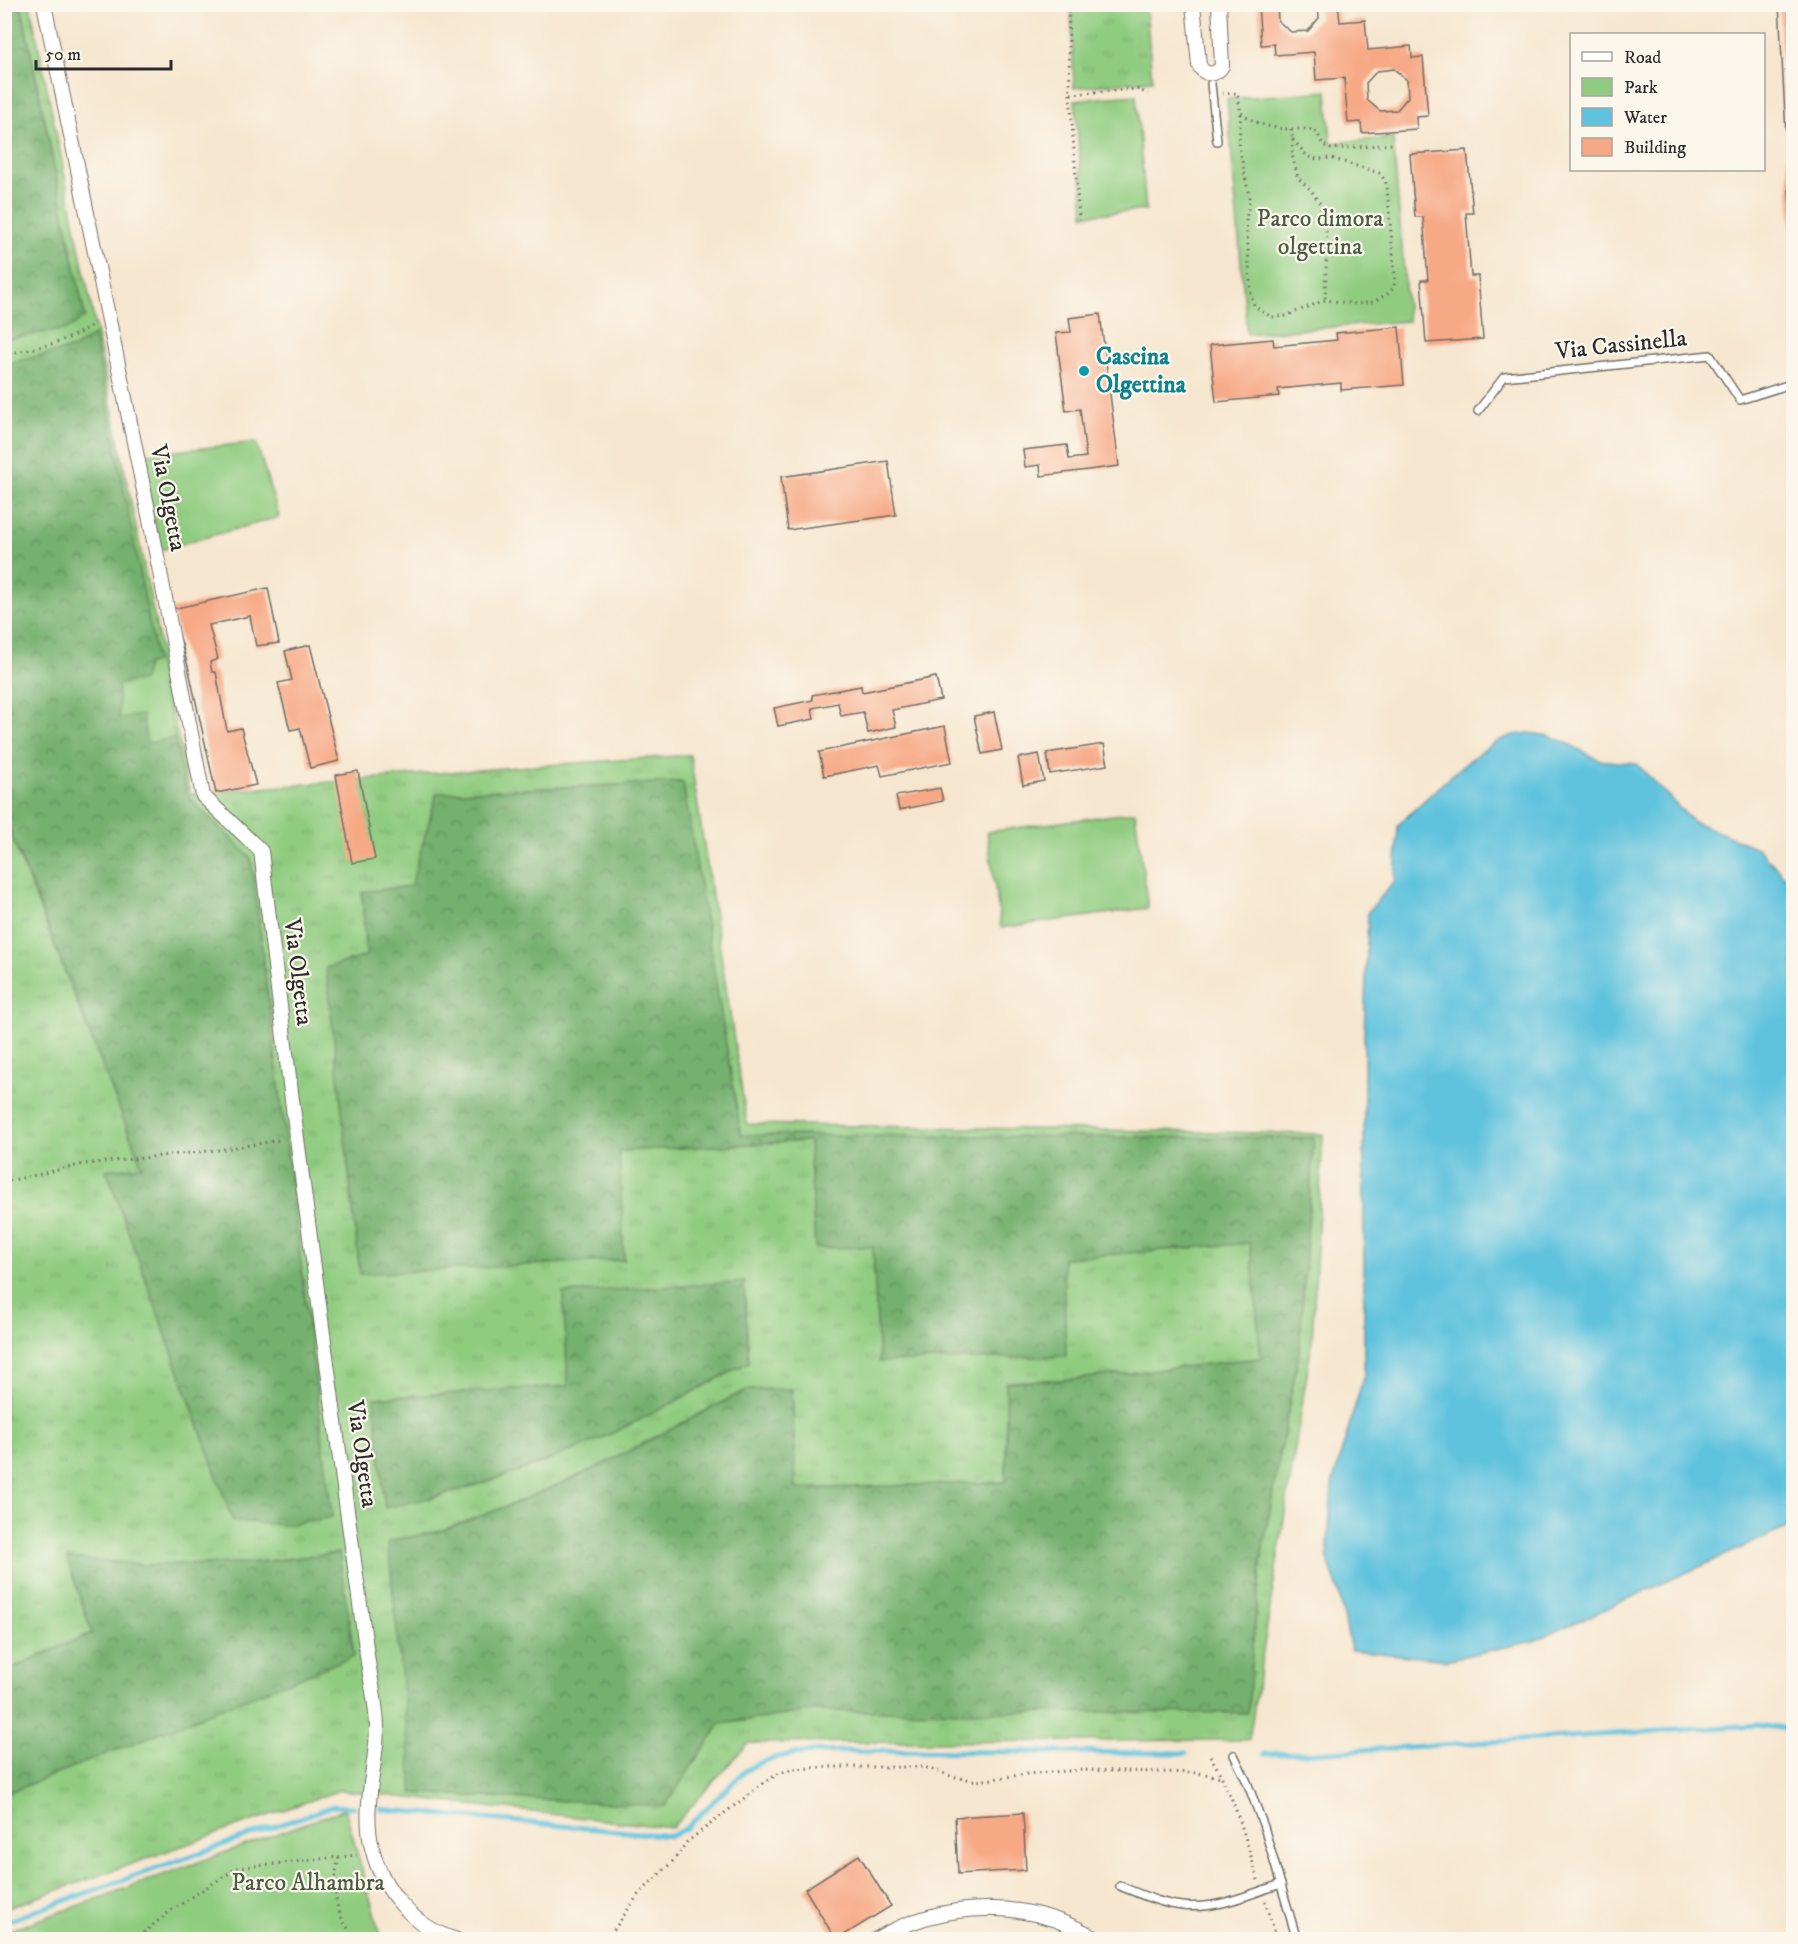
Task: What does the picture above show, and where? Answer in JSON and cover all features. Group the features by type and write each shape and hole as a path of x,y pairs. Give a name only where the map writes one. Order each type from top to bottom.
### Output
{"street":[{"name":"Via Olgetta","path":"44,4 108,313 203,796 261,851 297,1137 377,1727 368,1799 372,1848 393,1896 411,1914 429,1927 457,1940"},
{"path":"1193,4 1199,65 1201,69 1210,74 1219,71 1222,66 1219,4"},
{"path":"875,1940 908,1923 931,1916 957,1910 981,1908 1041,1915 1067,1924 1098,1940"}],"lane":[{"path":"1211,84 1217,141"},
{"name":"Via Cassinella","path":"1478,411 1504,377 1710,355 1740,400 1794,383"},
{"path":"1234,1755 1255,1803 1299,1940"},
{"path":"1120,1886 1154,1899 1182,1906 1219,1904 1281,1884"}],"path":[{"path":"1068,4 1070,94 1079,220"},
{"path":"1070,94 1137,89 1148,94"},
{"path":"1212,95 1237,93 1241,113 1239,145 1250,201 1246,232 1254,305 1272,317 1286,316 1325,300 1358,304 1373,302 1389,293 1394,287 1395,277 1385,180 1379,173 1331,158 1308,157 1293,140"},
{"path":"1241,113 1251,121 1268,127 1308,128 1317,132 1323,145 1331,149 1394,144"},
{"path":"1291,129 1292,155 1298,178 1311,190 1319,202 1325,220 1327,242 1325,300"},
{"path":"4,354 79,333 108,313"},
{"path":"4,1182 85,1164 218,1150 297,1137"},
{"path":"1210,1756 1233,1801 1277,1940"},
{"path":"607,1940 638,1895 674,1860 687,1842 765,1782 780,1773 793,1769 924,1767 951,1776 977,1781 1035,1773 1082,1770 1198,1773 1222,1777"},
{"path":"134,1940 173,1910 237,1868 362,1855 372,1848"},
{"path":"339,1858 334,1875 335,1896 344,1923 357,1940"}],"green space":[{"path":"5,4 21,5 85,317 67,329 5,339"},
{"path":"30,4 190,794 690,755 747,1124 1323,1134 1312,1342 1249,1740 748,1743 672,1828 340,1790 5,1909 5,1794 354,1655 338,1553 248,1563 146,1565 67,1558 92,1633 5,1671 4,818 142,1166 106,1170 332,1517 251,858 187,796 175,738 147,743 112,433 94,336 74,348 5,364 5,339 67,329 85,317 21,5","holes":["682,782 741,1136 1313,1138 1299,1351 1263,1546 1247,1712 813,1711 720,1724 665,1806 388,1542 443,1530 518,1502 594,1469 746,1390 792,1389 795,1489 1006,1482 1007,1382 1076,1379 1261,1358 1251,1243 1063,1258 1065,1356 879,1361 873,1247 815,1248 809,1141 618,1151 624,1260 326,968 366,956 362,893 411,887 437,793","749,1362 592,1442 518,1472 430,1499 374,1398 569,1386"]},
{"path":"1071,5 1146,5 1152,80 1074,88"},
{"name":"Parco dimora olgettina","path":"1327,91 1331,143 1393,138 1408,321 1247,334 1227,99"},
{"path":"1136,95 1146,210 1084,215 1075,100"},
{"path":"94,335 157,661 147,665 143,680 119,717 142,714 147,743 175,738 187,796 251,858 332,1517 285,1525 233,1521 106,1170 142,1166 5,818 5,364 74,348"},
{"path":"256,442 279,517 160,550 141,455"},
{"path":"157,661 175,738 147,743 142,715 119,718 118,685 143,680 147,665"},
{"path":"683,782 741,1135 1314,1138 1299,1351 1263,1546 1248,1713 813,1711 720,1724 665,1806 413,1793 388,1542 443,1530 518,1502 594,1469 746,1390 792,1389 796,1489 1006,1482 1006,1382 1076,1379 1261,1358 1250,1243 1063,1258 1066,1356 879,1362 873,1247 815,1248 809,1141 619,1151 624,1260 360,1274 326,968 366,956 362,892 411,886 437,793"},
{"path":"1135,812 1148,908 1001,928 987,832"},
{"path":"744,1282 749,1362 638,1421 546,1461 478,1484 385,1508 374,1398 568,1386 563,1293"},
{"path":"339,1553 354,1656 5,1794 5,1671 92,1633 67,1558 146,1565 248,1563"},
{"name":"Parco Alhambra","path":"345,1809 381,1937 376,1939 5,1939 5,1932"}],"water":[{"path":"1529,733 1550,736 1599,760 1637,764 1692,821 1757,848 1793,885 1793,1525 1534,1641 1446,1660 1351,1650 1338,1589 1327,1558 1332,1485 1364,1375 1364,1039 1368,912 1395,881 1398,825 1452,775 1484,750 1511,736"}],"building":[{"path":"1258,4 1277,4 1278,21 1291,32 1308,31 1319,18 1318,4 1338,4 1340,22 1365,20 1368,50 1411,46 1412,58 1423,57 1428,116 1416,117 1417,129 1362,133 1361,122 1348,123 1344,78 1316,80 1314,52 1275,55 1274,44 1261,45","holes":["1394,69 1407,80 1408,97 1397,110 1380,111 1367,100 1366,83 1377,71"]},
{"path":"1779,4 1794,4 1794,246 1792,246"},
{"path":"1467,150 1473,213 1466,213 1471,276 1478,276 1483,339 1426,343 1421,280 1428,280 1423,217 1415,217 1410,154"},
{"name":"Cascina Olgettina","path":"1100,314 1119,466 1041,476 1040,465 1025,467 1023,450 1067,445 1069,459 1086,457 1080,409 1066,411 1056,333 1071,332 1069,318"},
{"path":"1399,327 1404,385 1341,390 1341,383 1278,389 1279,396 1216,402 1210,345 1273,339 1274,346 1337,340 1336,333"},
{"path":"888,461 896,515 788,530 781,477"},
{"path":"268,588 279,643 256,646 250,616 209,625 218,659 210,662 212,672 216,672 227,731 241,728 256,785 216,793 188,666 172,609"},
{"path":"310,645 339,761 310,768 300,728 290,730 278,683 292,680 285,651"},
{"path":"936,677 941,700 892,710 896,727 868,733 863,712 841,716 838,703 812,708 814,719 778,726 774,708 813,700 812,695 861,686 862,692"},
{"path":"994,712 1002,750 982,754 974,716"},
{"path":"945,726 952,762 882,776 879,765 824,776 819,752"},
{"path":"1104,744 1108,765 1050,774 1047,753"},
{"path":"1039,754 1044,781 1023,785 1018,758"},
{"path":"358,771 375,859 352,863 336,775"},
{"path":"940,788 943,801 899,810 896,796"},
{"path":"1023,1813 1026,1870 958,1874 955,1817"},
{"path":"859,1855 891,1906 836,1940 805,1889"}],"waterway":[{"path":"1264,1754 1314,1753 1758,1725 1784,1729 1794,1736"},
{"path":"381,1809 671,1836 686,1828 745,1771 758,1764 784,1756 854,1751 1186,1753"},
{"path":"4,1922 333,1806 354,1807"}],"place":[{"name":"Cascina Olgettina","path":"1084,371"}]}
